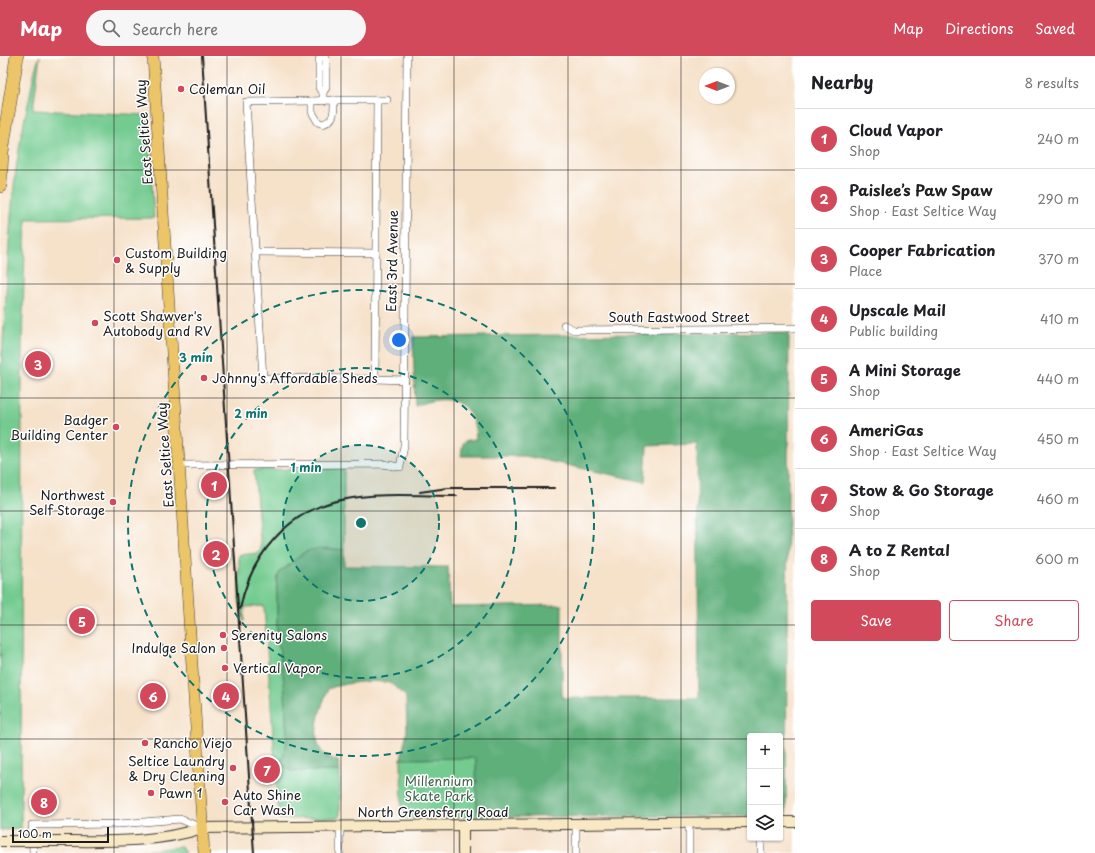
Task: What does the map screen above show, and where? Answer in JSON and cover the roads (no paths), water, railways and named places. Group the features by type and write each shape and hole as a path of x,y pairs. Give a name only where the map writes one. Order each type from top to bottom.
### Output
{"highway":[{"path":"0,186 2,152 17,56"}],"main road":[{"name":"East Seltice Way","path":"153,56 204,853"}],"street":[{"path":"323,56 319,59 319,88 323,92 323,101"},
{"name":"East 3rd Avenue","path":"179,465 382,464 400,467 404,446 407,56"},
{"path":"312,101 314,118 323,124 332,119 334,114 334,100"},
{"path":"374,379 377,100"},
{"path":"387,100 246,102 263,378 405,380"},
{"path":"255,252 376,253"},
{"name":"South Eastwood Street","path":"564,325 574,330 795,328"},
{"name":"North Greensferry Road","path":"33,853 32,825 119,824 180,819 202,828"},
{"path":"689,822 689,853"},
{"name":"North Greensferry Road","path":"0,840 51,841 131,839 181,834 202,828 747,822"},
{"path":"783,822 795,822"},
{"path":"576,823 576,853"},
{"path":"463,825 463,853"},
{"path":"340,826 340,853"},
{"path":"761,841 761,853"}],"railway":[{"path":"202,56 254,853"},
{"path":"420,492 448,488 554,488"},
{"path":"240,609 252,572 262,555 274,539 304,514 341,500 370,496 457,496"}],"place":[{"name":"Coleman Oil","path":"181,89"},
{"name":"Custom Building & Supply","path":"117,260"},
{"name":"Scott Shawver's Autobody and RV","path":"95,323"},
{"name":"Cooper Fabrication","path":"38,364"},
{"name":"Johnny's Affordable Sheds","path":"204,378"},
{"name":"Badger Building Center","path":"116,427"},
{"name":"Cloud Vapor","path":"214,485"},
{"name":"Northwest Self Storage","path":"113,502"},
{"name":"Paislee’s Paw Spaw","path":"216,554"},
{"name":"A Mini Storage","path":"82,621"},
{"name":"Serenity Salons","path":"223,635"},
{"name":"Indulge Salon","path":"224,648"},
{"name":"Vertical Vapor","path":"225,668"},
{"name":"AmeriGas","path":"153,696"},
{"name":"Upscale Mail","path":"226,696"},
{"name":"Rancho Viejo","path":"145,743"},
{"name":"Seltice Laundry & Dry Cleaning","path":"233,768"},
{"name":"Stow & Go Storage","path":"267,770"},
{"name":"Pawn 1","path":"151,793"},
{"name":"A to Z Rental","path":"44,802"},
{"name":"Auto Shine Car Wash","path":"225,802"}],"park label":[{"name":"Millennium Skate Park","path":"439,788"}]}
